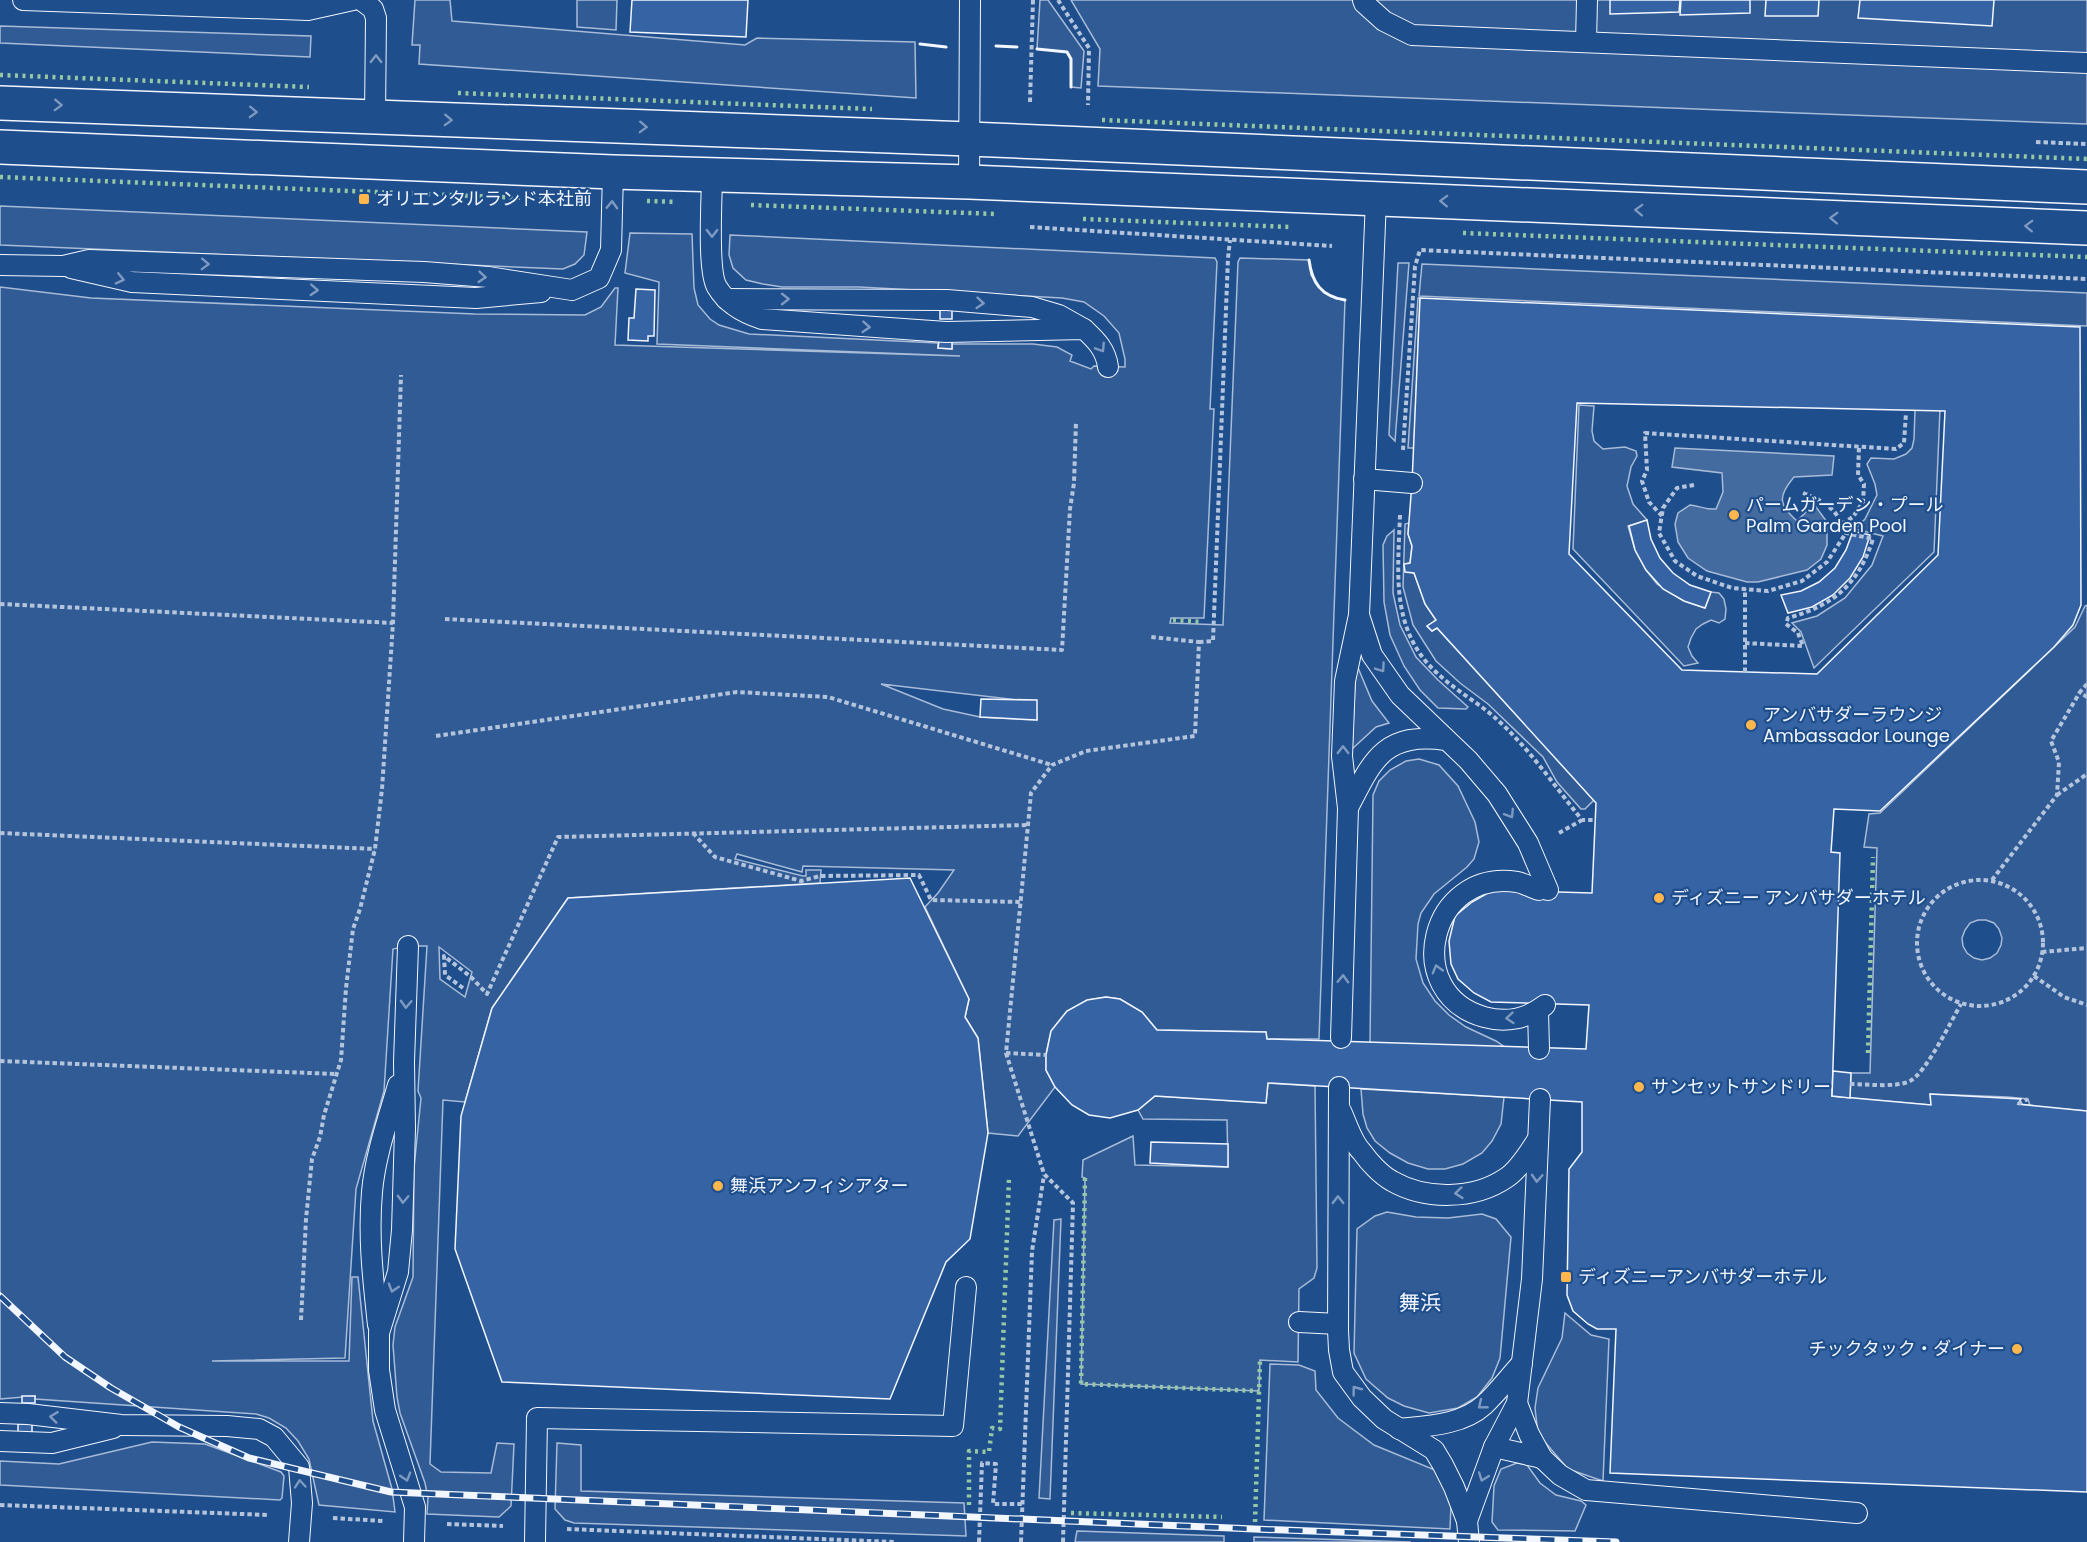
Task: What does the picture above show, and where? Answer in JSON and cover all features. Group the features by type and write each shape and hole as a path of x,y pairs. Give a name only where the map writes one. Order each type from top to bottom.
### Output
{"street":[{"path":"0,103 969,140 2087,187"},
{"path":"0,147 613,172 969,182 2087,228"}],"lane":[{"path":"23,0 308,9 353,0"},
{"path":"361,0 373,9 376,18 375,117"},
{"path":"969,182 970,0"},
{"path":"1363,0 1384,21 1412,35 2087,63"},
{"path":"1586,42 1587,0"},
{"path":"0,265 63,266 89,260 424,272 488,277 572,290 599,278 611,250 613,172"},
{"path":"712,175 712,268 715,286 742,313 762,319 946,332 1084,329"},
{"path":"1341,1038 1348,808 1342,756 1345,681 1359,615 1376,199"},
{"path":"726,299 906,299 1032,307 1059,315 1084,329 1097,341 1107,357 1108,367"},
{"path":"1364,479 1406,483"},
{"path":"1359,615 1372,655 1400,695 1468,760 1497,794 1528,843 1543,890 1519,882 1496,881 1474,887 1455,900 1441,918 1434,940 1434,963 1442,984 1455,1001 1472,1014 1494,1020 1515,1019 1541,1008 1539,1049"},
{"path":"1348,808 1374,760 1391,747 1413,738 1446,740"},
{"path":"379,1333 398,1272 402,1230 408,946"},
{"path":"404,1062 376,1168 372,1191 369,1245 379,1333 379,1370 385,1410 415,1507 414,1542"},
{"path":"1469,1542 1467,1521 1454,1487 1434,1450 1384,1419 1362,1398 1343,1372 1338,1324 1339,1096 1360,1151 1390,1180 1421,1192 1459,1195 1484,1189 1507,1178 1538,1139"},
{"path":"1467,1521 1494,1447 1517,1403 1532,1279 1540,1099"},
{"path":"535,1542 537,1418 953,1426 966,1287"},
{"path":"1299,1322 1338,1324"},
{"path":"1399,1430 1460,1419 1482,1407 1522,1363"},
{"path":"1517,1403 1529,1434 1542,1458 1560,1475 1586,1490 1857,1514"},
{"path":"0,1413 121,1425 227,1426 259,1429 274,1437 288,1450 299,1467 302,1503 300,1542"},
{"path":"0,1441 52,1443 121,1425"},
{"path":"1494,1447 1542,1458"}],"path":[{"path":"1030,102 1033,0"},
{"path":"1058,0 1089,48 1088,105"},
{"path":"1151,637 1199,642 1214,641 1230,240"},
{"path":"1582,819 1521,745 1491,715 1436,673 1417,650 1403,620 1397,588 1406,483 1415,266 1420,249 2087,279"},
{"path":"300,1320 312,1159 342,1060 346,988 353,929 375,849 387,736 401,375"},
{"path":"1662,516 1648,502 1642,481 1647,470 1645,433 1896,448 1904,443 1906,413"},
{"path":"445,619 1062,650 1076,421"},
{"path":"1842,524 1852,517 1863,502 1864,484 1858,475 1859,446"},
{"path":"1694,485 1677,488 1663,508 1659,533 1675,561 1697,576 1732,588 1768,591 1802,581 1827,562 1846,533"},
{"path":"1803,493 1824,501 1842,524 1846,533"},
{"path":"1745,643 1803,645 1798,633 1786,624 1788,618 1812,611 1833,600 1851,582 1866,559 1873,539 1846,533"},
{"path":"1745,588 1745,672"},
{"path":"0,604 393,623"},
{"path":"1021,1542 1032,1251 1044,1174 1006,1053 1031,793 1052,765 1086,751 1195,736 1199,642"},
{"path":"2056,795 2058,762 2051,741 2087,684"},
{"path":"436,736 737,692 828,697 1052,765"},
{"path":"2080,692 2087,698"},
{"path":"1992,880 2056,795 2087,774"},
{"path":"1553,837 1582,819 1596,820"},
{"path":"463,988 445,975 444,956 471,977 487,994 558,837 1028,825"},
{"path":"0,833 375,849"},
{"path":"693,833 714,857 801,881 820,876 919,875 931,900 1021,902"},
{"path":"1971,879 1992,880 2012,887 2028,900 2039,917 2043,937 2042,952 2034,976 2020,992 2002,1002 1982,1006 1961,1004 1942,994 1927,979 1918,959 1916,938 1921,917 1933,899 1950,886 1971,879"},
{"path":"2042,952 2087,948"},
{"path":"2034,976 2064,997 2087,1005"},
{"path":"1851,1084 1891,1085 1910,1082 1921,1072 1961,1004"},
{"path":"1006,1053 1046,1054"},
{"path":"0,1061 336,1074"},
{"path":"2018,1104 2028,1099"},
{"path":"1044,1174 1073,1203 1063,1542"},
{"path":"979,1542 982,1463 996,1464 993,1504 1022,1504"}],"shaded area":[{"path":"415,0 450,0 452,21 745,45 757,38 915,42 916,98 419,64 420,45 412,45"},
{"path":"577,0 617,0 616,30 577,27"},
{"path":"1040,0 1048,0 1084,51 1081,88 1071,87 1071,59 1067,52 1037,49"},
{"path":"1071,0 2087,0 2087,124 1098,86 1100,49"},
{"path":"0,26 311,36 310,57 0,43"},
{"path":"0,206 587,232 584,255 575,264 563,269 0,245"},
{"path":"630,233 692,234 694,288 698,305 710,319 719,325 749,334 938,343 938,348 952,349 952,344 1033,344 1057,347 1072,355 1070,361 1091,369 1094,366 1125,367 1125,359 1119,333 1104,316 1084,302 1062,298 859,287 782,287 763,284 746,280 733,268 729,255 730,235 1215,258 1217,262 1210,409 1214,409 1204,618 1171,618 1170,623 1223,625 1238,262 1240,258 1309,260 1311,275 1324,293 1336,299 1345,300 1319,1039 1267,1039 1266,1032 1157,1030 1142,1012 1120,999 1106,997 1088,1000 1067,1011 1051,1031 1046,1054 1046,1070 1055,1087 1018,1136 988,1133 978,1038 965,1017 969,999 925,907 954,870 803,866 802,872 737,854 735,859 803,876 806,876 806,870 821,870 820,883 568,898 492,1008 465,1102 443,1100 430,1464 441,1472 491,1473 497,1443 514,1444 511,1506 499,1517 427,1514 428,1498 425,1483 400,1413 397,1397 393,1345 395,1327 413,1277 414,1168 421,1098 418,1091 427,946 393,949 384,1091 356,1189 345,1358 212,1361 349,1361 352,1277 358,1277 373,1421 392,1489 395,1512 319,1505 309,1459 298,1441 286,1428 269,1418 256,1414 35,1399 35,1396 0,1399 0,287 91,298 475,314 585,315 601,307 615,288 618,288 615,345 960,356 657,344 659,282 625,273","holes":["881,684 1036,702 1037,720 980,717 943,709","439,947 472,972 465,997 440,979"]},
{"path":"1398,263 1409,263 1395,441 1389,435"},
{"path":"1422,264 2087,293 2087,326 1419,296"},
{"path":"1418,298 1420,298 1414,448 1408,448"},
{"path":"1579,405 1594,406 1592,431 1594,441 1603,449 1625,447 1636,451 1637,456 1631,467 1627,486 1633,504 1647,520 1628,526 1635,550 1646,570 1657,584 1684,601 1705,608 1711,592 1719,593 1724,599 1725,619 1719,623 1711,620 1703,624 1696,629 1691,638 1688,647 1698,663 1684,666 1573,549"},
{"path":"1940,409 1934,552 1814,668 1801,632 1792,623 1817,616 1845,598 1872,565 1883,536 1855,529 1865,519 1877,495 1867,464 1871,458 1894,459 1906,454 1912,448 1914,439 1915,410"},
{"name":"パームガーデン・プール Palm Garden Pool","path":"1675,448 1834,456 1832,475 1794,477 1785,490 1782,500 1786,510 1797,521 1808,510 1816,507 1827,522 1827,545 1821,559 1807,570 1758,582 1747,582 1707,571 1688,558 1678,542 1675,524 1678,513 1690,505 1716,509 1723,492 1722,473 1672,467"},
{"path":"1409,523 1408,534 1412,546 1410,563 1404,564 1405,571 1414,573 1425,604 1436,620 1427,626 1432,631 1437,628 1594,800 1585,809 1581,809 1557,782 1543,757 1488,704 1436,661 1413,625 1403,587 1405,524"},
{"path":"1394,530 1393,593 1400,625 1416,657 1468,707 1466,709 1438,708 1420,690 1404,666 1390,635 1384,602 1383,545 1387,536"},
{"path":"2087,605 2087,1111 2030,1106 2028,1099 2008,1097 1930,1094 1931,1105 1850,1098 1851,1073 1870,1073 1877,848 1864,847 1869,814 1880,813 2075,627","holes":["1986,920 1994,923 2002,938 1997,953 1982,960 1967,953 1962,938 1970,923"]},
{"path":"1356,663 1372,701 1389,723 1376,727 1352,749"},
{"path":"1419,759 1439,765 1458,786 1475,822 1479,842 1474,859 1434,894 1421,913 1416,959 1423,983 1435,1001 1449,1015 1466,1027 1506,1048 1370,1044 1373,795 1379,781 1390,770 1406,761"},
{"path":"1268,1083 1315,1086 1317,1268 1314,1278 1299,1289 1298,1362 1260,1360 1259,1391 1081,1384 1085,1178 1082,1177 1083,1160 1133,1136 1135,1165 1228,1167 1227,1120 1143,1119 1138,1110 1155,1096 1266,1103"},
{"path":"1361,1089 1504,1097 1501,1124 1482,1153 1463,1164 1445,1169 1428,1169 1408,1163 1375,1141 1367,1128 1363,1114"},
{"path":"1387,1212 1416,1217 1448,1218 1482,1214 1496,1219 1511,1237 1500,1358 1492,1378 1477,1397 1458,1408 1429,1413 1404,1406 1388,1398 1366,1379 1354,1353 1357,1229 1375,1216"},
{"path":"1061,1219 1050,1499 1039,1498 1054,1220"},
{"path":"1565,1313 1591,1335 1609,1339 1603,1481 1568,1469 1538,1434 1535,1408 1538,1388 1562,1338"},
{"path":"1270,1364 1299,1365 1315,1371 1316,1390 1338,1418 1374,1445 1435,1470 1446,1485 1451,1505 1450,1529 1264,1520"},
{"path":"152,1442 205,1444 281,1472 284,1476 282,1498 280,1500 0,1485 0,1461 59,1464"},
{"path":"557,1443 581,1445 581,1491 964,1503 966,1536 574,1523 565,1520 555,1509"},
{"path":"1517,1463 1527,1465 1540,1483 1556,1495 1581,1501 1586,1505 1575,1531 1498,1530 1492,1522 1494,1486 1501,1469"},
{"path":"1077,1531 1224,1536 1224,1542 1075,1542"},
{"path":"1254,1537 1411,1542 1254,1542"}],"building":[{"path":"632,0 748,0 746,37 630,32"},
{"path":"1610,0 1680,0 1679,12 1610,14"},
{"path":"1681,0 1750,0 1750,13 1680,15"},
{"path":"1766,0 1819,0 1818,16 1765,16"},
{"path":"1860,0 1994,0 1992,26 1858,18"},
{"path":"636,289 655,290 654,336 648,336 648,341 628,340 629,318 634,318"},
{"name":"ディズニー アンバサダーホテル","path":"1420,298 2080,327 2081,605 2073,625 2054,647 1880,811 1834,809 1831,852 1840,853 1832,1096 1931,1105 1930,1094 2021,1099 2018,1104 2087,1111 2087,1492 1610,1473 1616,1329 1597,1329 1588,1324 1573,1311 1567,1295 1569,1169 1582,1152 1582,1102 1268,1083 1266,1103 1155,1096 1138,1110 1110,1118 1089,1115 1072,1105 1055,1087 1046,1070 1046,1055 1051,1031 1067,1011 1087,1000 1106,997 1120,999 1142,1012 1157,1030 1266,1032 1267,1039 1586,1049 1589,1005 1491,1002 1474,993 1458,979 1451,964 1449,941 1455,916 1472,902 1493,890 1592,893 1596,803 1437,628 1432,631 1427,626 1436,620 1425,604 1414,573 1405,572 1404,564 1410,563 1412,546 1408,534","holes":["1577,403 1945,411 1938,555 1817,674 1682,670 1569,554"]},
{"path":"940,307 952,308 952,319 940,319"},
{"path":"939,341 952,341 952,349 938,348"},
{"path":"1647,520 1651,539 1660,558 1673,573 1690,585 1711,592 1705,608 1684,601 1663,589 1646,570 1635,550 1629,526"},
{"path":"1853,531 1870,535 1863,557 1850,578 1833,595 1812,607 1788,613 1781,595 1801,591 1819,582 1835,568 1846,550"},
{"path":"981,699 1037,700 1037,720 980,717"},
{"name":"舞浜アンフィシアター","path":"910,878 969,999 965,1017 978,1038 988,1133 970,1239 946,1262 890,1399 502,1382 455,1249 461,1116 492,1008 568,898"},
{"path":"1833,1071 1851,1073 1850,1098 1832,1096"},
{"path":"1151,1142 1228,1144 1228,1167 1150,1163"},
{"path":"22,1396 35,1396 35,1403 22,1403"},
{"path":"18,1424 32,1424 32,1436 18,1435"}],"railway":[{"path":"0,1296 65,1357 111,1388 179,1427 249,1458 391,1492 1616,1542"}],"hedge":[{"path":"0,75 309,87"},
{"path":"458,93 872,109"},
{"path":"1102,120 2087,159"},
{"path":"0,177 550,199"},
{"path":"647,201 677,202"},
{"path":"751,205 996,214"},
{"path":"1083,219 1290,227"},
{"path":"1463,233 2087,257"},
{"path":"1173,620 1202,622"},
{"path":"1868,1053 1873,857"},
{"path":"969,1505 969,1451 989,1452 992,1428 1000,1429 1009,1177"},
{"path":"1085,1178 1081,1384 1259,1391"},
{"path":"1255,1522 1260,1360"},
{"path":"1071,1513 1222,1517"}],"wall":[{"path":"920,44 946,47"},
{"path":"996,46 1017,47"},
{"path":"1037,49 1067,52 1071,59 1071,87"},
{"path":"1309,260 1315,282 1319,287 1324,292 1345,300"}],"place":[{"name":"オリエンタルランド本社前","path":"364,199"},
{"name":"パームガーデン・プール Palm Garden Pool","path":"1734,515"},
{"name":"アンバサダーラウンジ Ambassador Lounge","path":"1751,725"},
{"name":"ディズニー アンバサダーホテル","path":"1659,898"},
{"name":"サンセットサンドリー","path":"1639,1087"},
{"name":"舞浜アンフィシアター","path":"718,1186"},
{"name":"ディズニーアンバサダーホテル","path":"1566,1277"},
{"name":"チックタック・ダイナー","path":"2017,1349"}],"district":[{"name":"舞浜","path":"1420,1303"}]}
